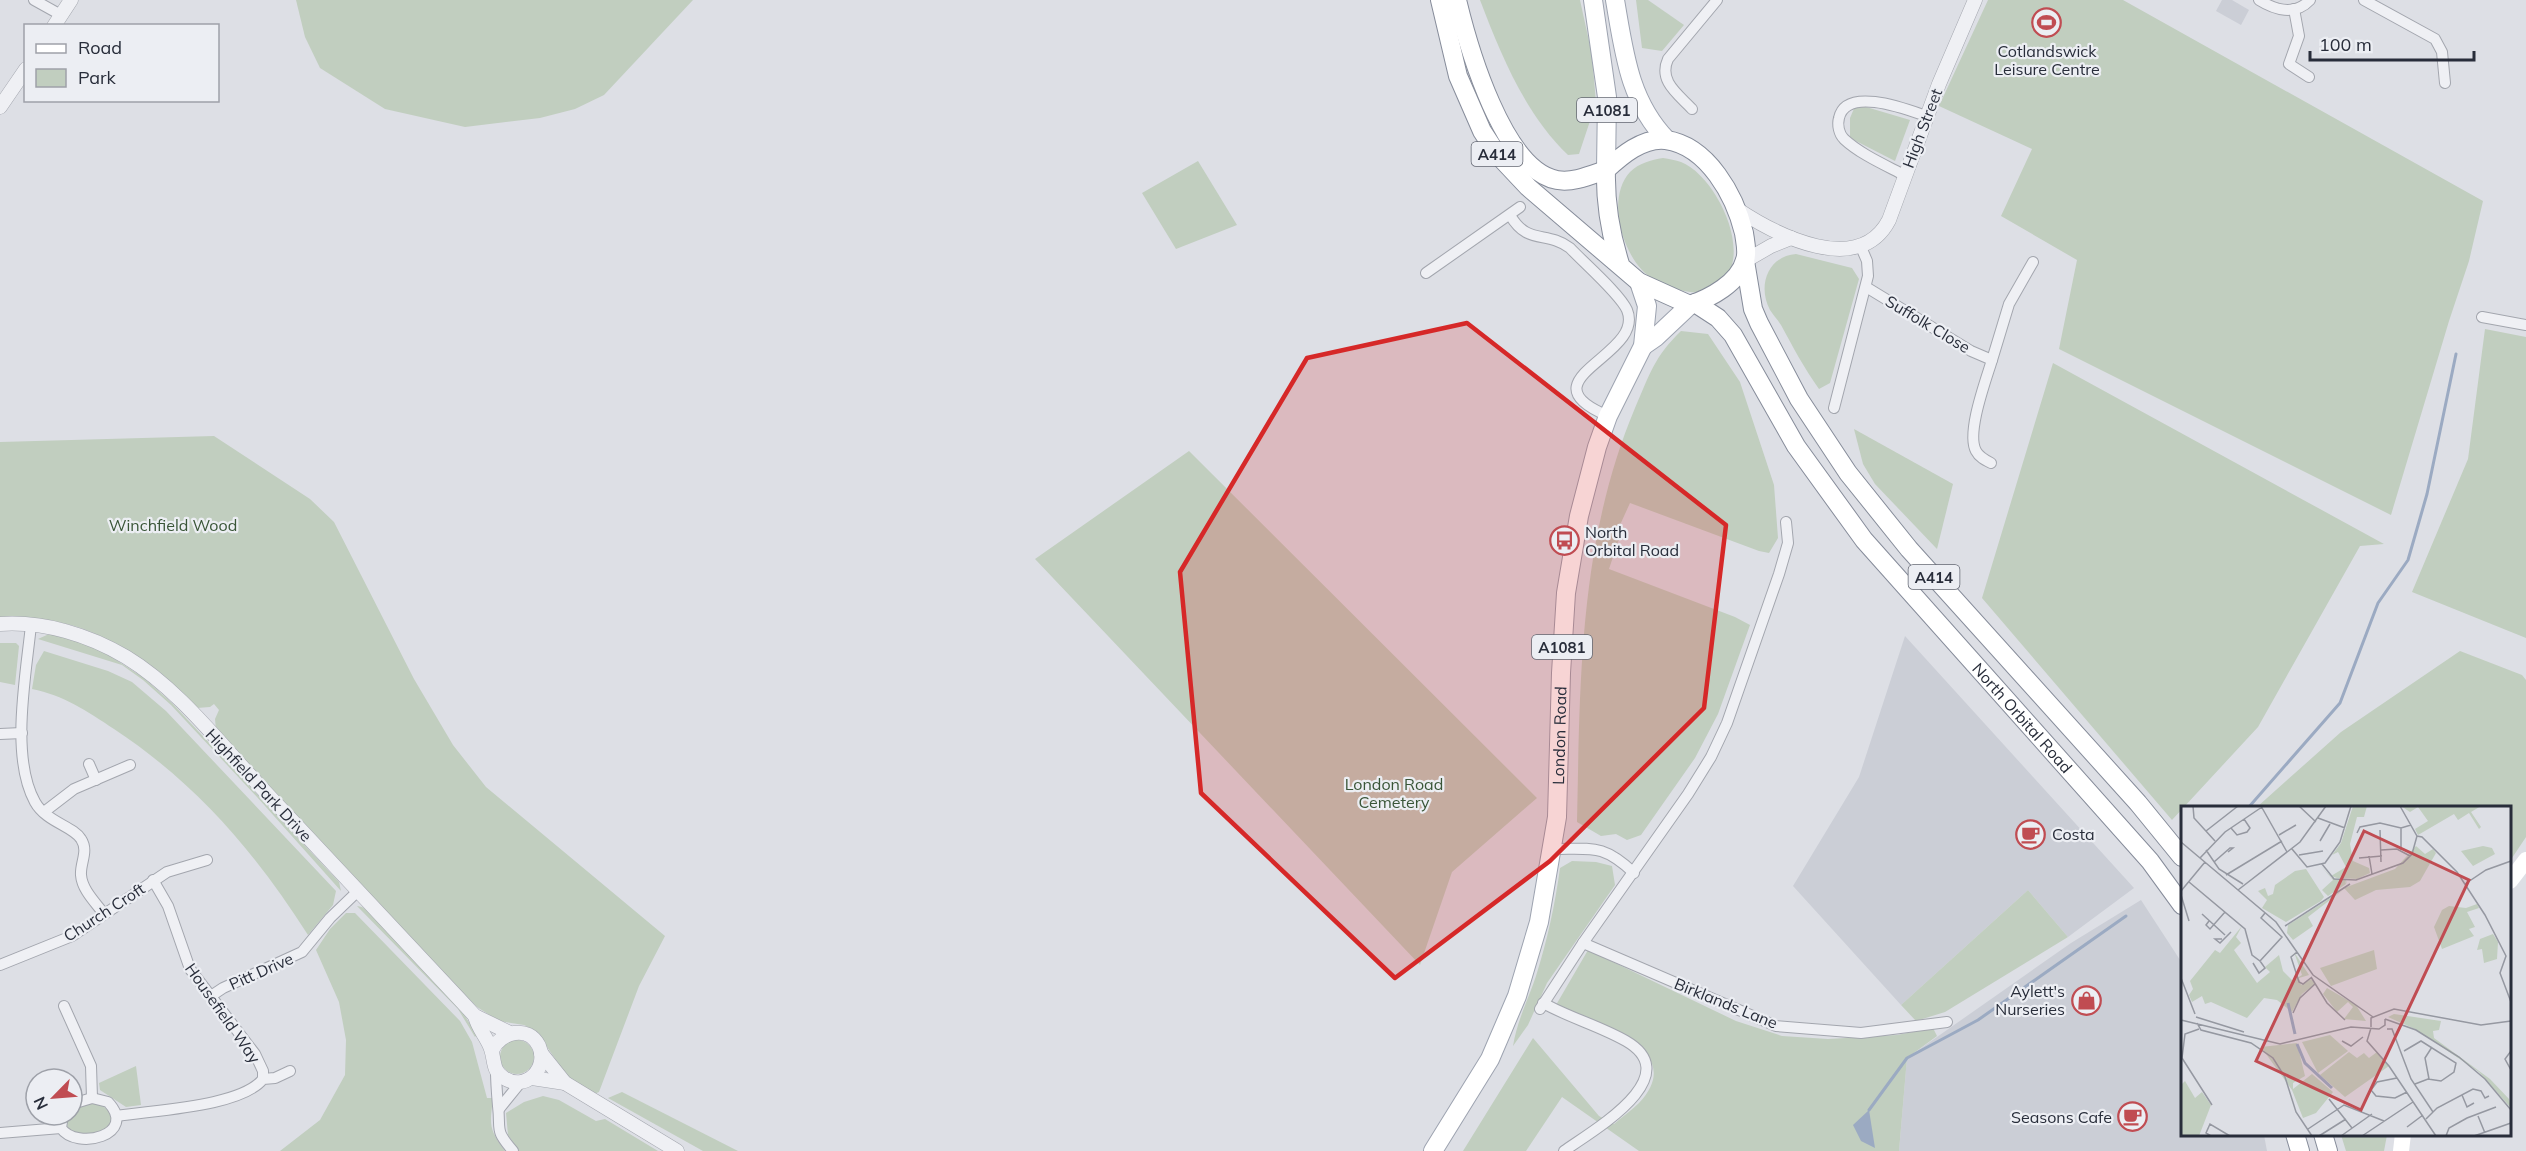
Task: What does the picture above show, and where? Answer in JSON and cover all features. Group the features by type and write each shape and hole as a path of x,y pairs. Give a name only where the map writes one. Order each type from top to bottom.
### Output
{"main road":[{"name":"A414","path":"1440,0 1458,76 1482,131 1497,154 1528,187 1620,264"},
{"name":"A414","path":"1457,0 1465,37 1488,100 1521,154 1545,176 1555,180 1575,179 1606,170"},
{"name":"A1081","path":"1593,0 1607,97 1606,170"},
{"name":"A1081","path":"1615,0 1633,88 1646,115 1667,140"},
{"path":"1667,140 1688,148 1701,157 1721,180 1737,209 1745,240 1745,261 1721,290 1692,304 1639,282 1620,264 1607,218 1606,170 1631,150 1650,142 1667,140"},
{"name":"North Orbital Road","path":"1745,261 1753,309 1759,323 1799,399 1848,473 1902,541 2138,803 2181,856"},
{"name":"London Road","path":"1433,1151 1490,1059 1517,996 1539,922 1553,849 1560,781 1561,673 1566,593 1579,516 1597,447 1608,416 1643,346 1647,306 1639,282"},
{"name":"North Orbital Road","path":"1692,304 1718,318 1733,335 1796,446 1864,540 2150,861 2181,903"},
{"name":"London Road","path":"1643,346 1692,304"},
{"path":"2511,880 2526,860"},
{"path":"2296,1136 2300,1151"},
{"path":"2324,1136 2328,1151"},
{"path":"2401,1151 2403,1136"}],"street":[{"path":"34,0 58,20 71,0"},
{"path":"1692,109 1668,82 1665,67 1668,59 1717,0"},
{"name":"High Street","path":"1861,247 1882,233 1926,116 1975,0"},
{"path":"2259,0 2279,9 2301,8 2310,0"},
{"path":"2364,0 2435,39 2442,52 2445,83"},
{"path":"2294,9 2299,36 2289,64 2309,77"},
{"path":"0,108 24,72"},
{"path":"1904,175 1845,141 1838,127 1840,113 1849,103 1864,100 1926,116"},
{"path":"1426,273 1520,207"},
{"path":"1737,209 1756,222 1791,238 1837,250 1861,247 1868,268 1866,287 1834,408"},
{"path":"1510,215 1521,231 1530,236 1563,243 1570,248 1627,310 1629,326 1626,334 1583,373 1577,384 1578,392 1586,405 1608,416"},
{"path":"1745,261 1791,238"},
{"name":"Suffolk Close","path":"1991,463 1975,449 1975,423 2009,304 2033,262"},
{"name":"Suffolk Close","path":"1866,287 1971,351 1992,360"},
{"path":"2482,317 2526,324"},
{"path":"1564,1151 1633,1100 1644,1078 1645,1062 1643,1055 1627,1042 1541,1006 1634,873 1711,757 1727,723 1779,574 1788,543 1786,522"},
{"name":"Highfield Park Drive","path":"0,624 31,625 91,639 145,670 187,709 476,1016 510,1033 518,1032 528,1035 537,1043 541,1053 565,1083 677,1151"},
{"path":"31,625 22,733 27,777 35,802 44,812 82,841 84,853 81,870 82,882 104,914"},
{"path":"0,734 22,733"},
{"path":"89,764 96,780"},
{"path":"44,812 74,789 130,765"},
{"path":"1553,849 1605,851 1613,854 1634,873"},
{"name":"Church Croft","path":"0,965 72,936 153,880 182,866 207,860"},
{"name":"Housefield Way","path":"153,880 168,906 190,969 255,1054 263,1071 263,1079"},
{"name":"Pitt Drive","path":"211,996 223,988 302,952 330,918 358,891"},
{"name":"Birklands Lane","path":"1583,943 1776,1026 1861,1034 1947,1022"},
{"path":"64,1006 91,1066 92,1098"},
{"name":"Highfield Park Drive","path":"476,1016 478,1026 492,1050 496,1071 511,1082 526,1080 565,1083"},
{"path":"492,1050 499,1039 510,1033"},
{"path":"499,1109 526,1080 538,1071 541,1053"},
{"path":"117,1116 220,1101 258,1085 263,1079 275,1078 290,1071"},
{"path":"496,1071 499,1109 497,1123 499,1131 513,1151"},
{"path":"0,1133 61,1128 70,1139 81,1143 93,1142 111,1134 115,1128 117,1116 108,1102 92,1098 84,1100"}],"highlighted area":[{"path":"1467,323 1726,525 1704,708 1550,861 1395,978 1201,793 1180,572 1307,358"}],"shaded area":[{"path":"2222,0 2232,0 2249,10 2241,25 2216,11"},
{"path":"1905,636 2134,888 2068,937 2028,890 1901,1005 1793,886 1859,777"},
{"name":"Aylett's Nurseries","path":"2141,900 2181,961 2181,1136 2264,1136 2267,1151 1899,1151 1907,1058 2071,943"}],"green space":[{"path":"296,0 693,0 604,95 575,109 540,118 465,127 385,109 320,68 305,37"},
{"path":"1480,0 1580,0 1592,55 1596,103 1579,154 1568,155 1539,121 1516,83"},
{"path":"1636,0 1648,0 1684,25 1662,51 1642,48"},
{"path":"1988,0 2123,0 2483,201 2469,261 2391,515 2059,349 2077,260 2001,216 2032,149 1939,106"},
{"path":"1856,104 1910,120 1895,161 1850,138 1850,118"},
{"path":"1663,158 1681,162 1696,171 1710,186 1730,226 1734,247 1732,266 1723,281 1705,291 1681,290 1652,279 1635,260 1623,236 1618,208 1623,182 1637,166"},
{"path":"1198,161 1237,225 1176,249 1142,193"},
{"path":"1796,254 1852,268 1859,279 1830,383 1819,389 1766,301 1765,282 1772,266 1786,256"},
{"path":"2485,329 2526,337 2526,638 2412,592 2468,459"},
{"path":"1681,331 1708,334 1740,382 1774,485 1778,538 1769,553 1759,551 1630,503 1615,536 1619,539 1609,569 1735,617 1750,625 1718,714 1695,758 1641,835 1627,840 1616,834 1601,836 1577,822 1579,716 1586,612 1603,509 1617,458 1635,408 1654,366"},
{"path":"2053,363 2384,544 2360,546 2258,727 2185,806 2181,806 2181,810 2172,820 1982,598"},
{"path":"1854,429 1953,484 1937,549 1875,484 1863,464"},
{"name":"Winchfield Wood","path":"214,436 310,499 334,522 414,679 453,745 486,787 665,936 639,986 599,1092 592,1095 567,1076 536,1031 524,1025 499,1021 477,1007 427,957 216,730 215,719 219,710 214,704 210,707 197,708 148,666 112,642 93,633 51,621 0,618 0,442"},
{"name":"London Road Cemetery","path":"1189,451 1537,798 1452,872 1420,965 1035,559"},
{"path":"49,634 77,641 107,654 144,678 172,703 339,882 341,891 171,705 143,680 122,665 38,639"},
{"path":"0,643 16,643 19,646 15,685 0,682"},
{"path":"44,651 108,671 132,682 166,711 336,891 333,905 308,935 245,847 198,796 144,750 114,729 54,695 32,689 36,665"},
{"path":"2460,651 2522,675 2526,680 2526,837 2511,860 2511,806 2258,806 2341,732"},
{"path":"1572,861 1596,862 1612,866 1615,885 1547,983 1528,1025 1513,1046 1544,950 1560,868"},
{"path":"2028,890 2068,937 1945,1012 1916,1021 1901,1005"},
{"path":"357,906 369,912 460,1008 477,1035 475,1037 458,1009"},
{"path":"346,913 355,913 460,1021 472,1042 487,1098 493,1098 491,1114 493,1131 505,1151 280,1151 320,1120 345,1075 346,1040 339,1002 316,950 330,929"},
{"path":"1588,950 1736,1021 1782,1036 1828,1039 1897,1035 1933,1028 1937,1036 1907,1058 1899,1151 1639,1151 1562,1097 1526,1151 1463,1151 1533,1038 1599,1116 1614,1124 1639,1103 1652,1084 1653,1067 1645,1052 1630,1039 1612,1028 1556,1005"},
{"path":"517,1040 529,1045 534,1057 529,1069 517,1074 505,1069 500,1057 505,1045"},
{"path":"136,1066 141,1105 126,1107 100,1090 99,1083"},
{"path":"622,1092 738,1151 703,1151 608,1098"},
{"path":"543,1096 559,1100 596,1121 605,1119 658,1151 519,1151 508,1135 506,1113 524,1102"},
{"path":"84,1104 97,1104 106,1108 111,1115 112,1125 85,1139 67,1128 84,1127"},
{"path":"2342,1136 2387,1136 2384,1151 2346,1151"}],"water":[{"path":"1869,1110 1875,1148 1861,1141 1853,1125"}],"waterway":[{"path":"2250,806 2340,703 2378,603 2408,560 2427,494 2456,354"},
{"path":"1869,1110 1907,1058 1978,1020 2126,916"}],"place":[{"name":"Cotlandswick Leisure Centre","path":"2047,23"},
{"name":"North Orbital Road","path":"1564,541"},
{"name":"Costa","path":"2031,834"},
{"name":"Aylett's Nurseries","path":"2086,1000"},
{"name":"Seasons Cafe","path":"2133,1117"}]}
